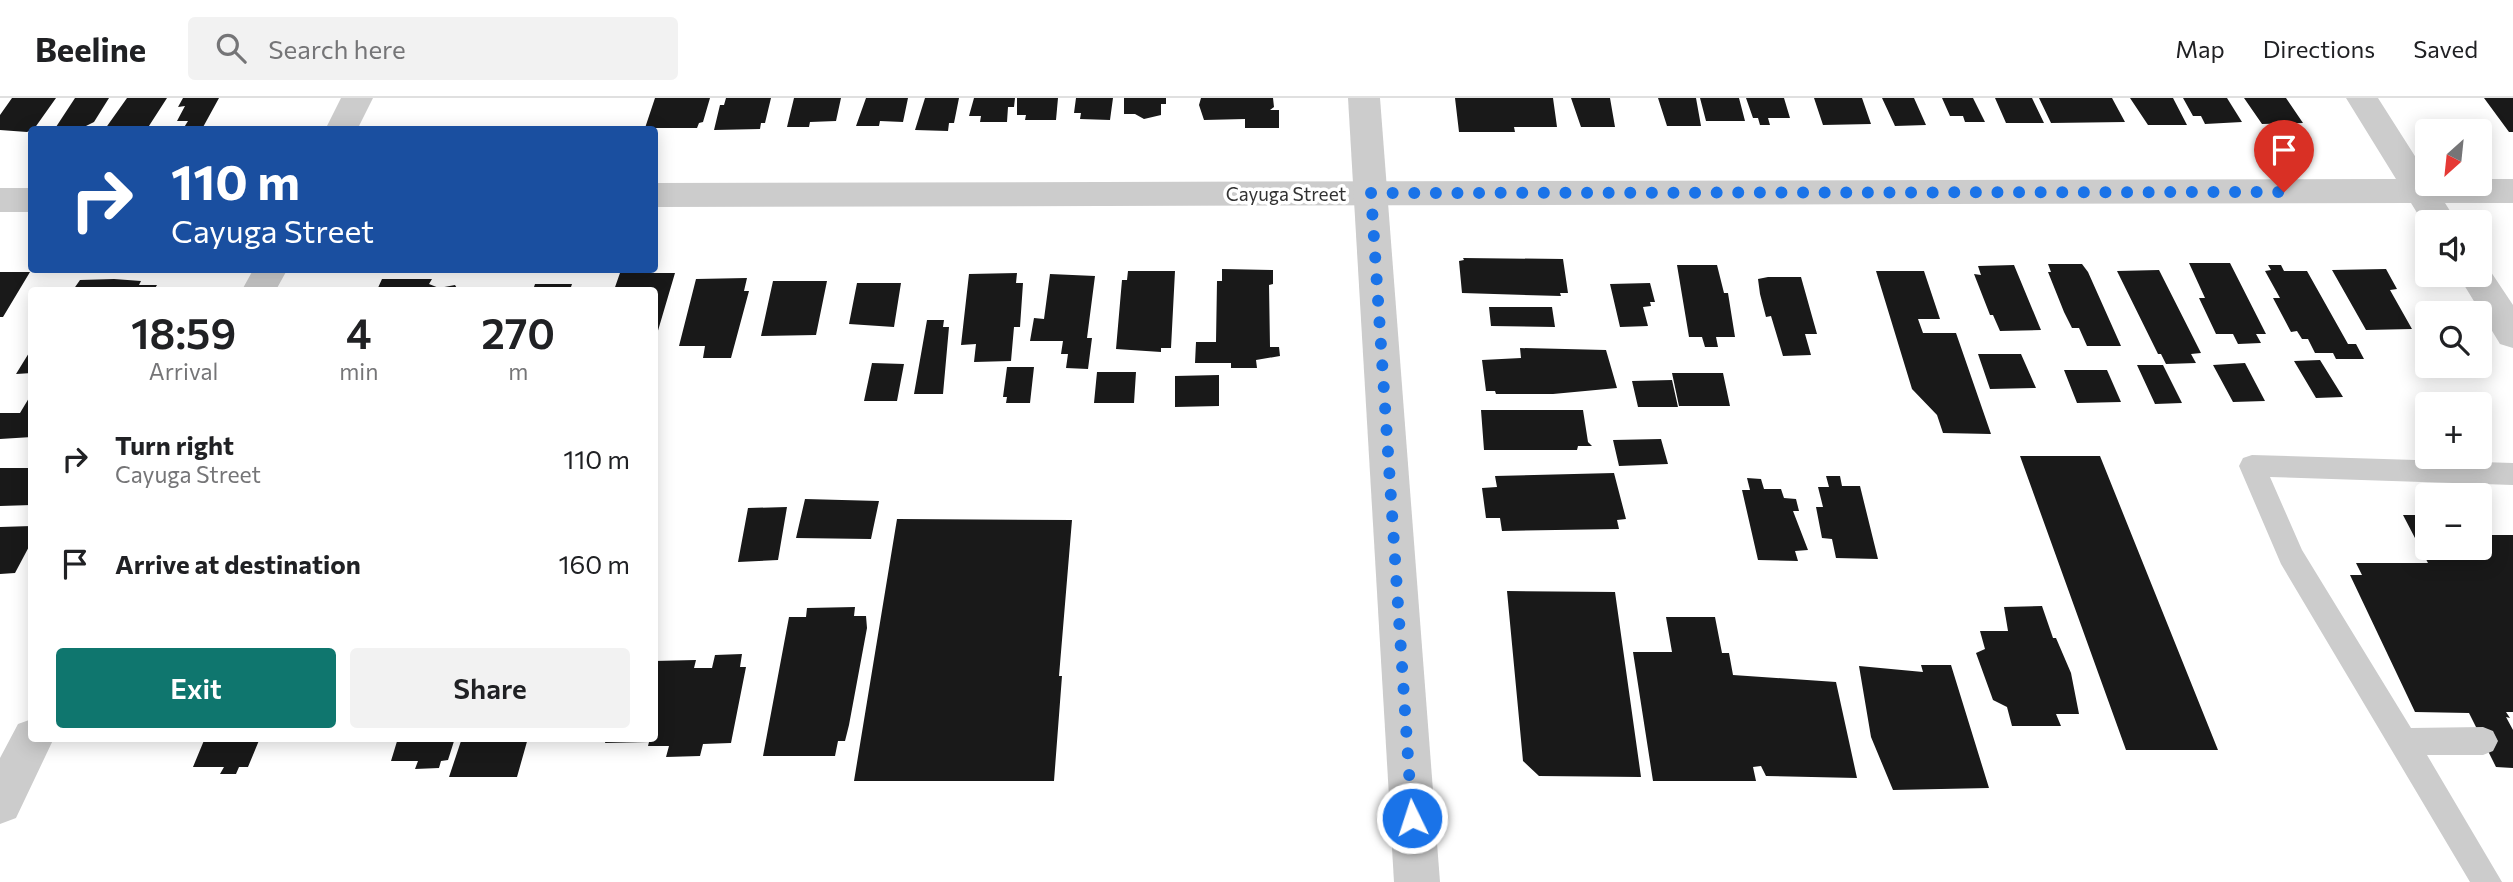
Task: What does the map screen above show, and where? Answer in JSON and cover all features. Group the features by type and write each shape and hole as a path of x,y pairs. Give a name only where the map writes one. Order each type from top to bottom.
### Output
{"street":[{"path":"343,126 356,98"},
{"path":"1364,98 1417,882"},
{"path":"2362,98 2415,182"},
{"name":"Cayuga Street","path":"2492,191 2513,191"},
{"name":"Cayuga Street","path":"658,195 2415,192"},
{"path":"0,200 28,200"},
{"path":"2482,287 2513,334"},
{"path":"0,803 31,742"}],"lane":[{"path":"2487,882 2291,556 2252,466 2513,474"},
{"path":"2403,742 2483,741"}],"building":[{"path":"12,98 56,98 36,126 28,126 27,132 0,130 0,115"},
{"path":"75,98 109,98 94,122 86,126 57,126"},
{"path":"127,98 167,98 149,126 107,126"},
{"path":"183,98 219,98 204,126 185,126 188,121 177,121 185,106 178,107"},
{"path":"655,98 710,98 703,122 699,123 697,128 646,126"},
{"path":"726,98 771,98 765,123 761,123 760,129 714,130 720,105 724,105"},
{"path":"794,98 841,98 836,121 810,122 809,127 787,127"},
{"path":"866,98 908,98 903,122 880,121 879,126 856,126"},
{"path":"925,98 959,98 954,123 949,123 948,131 915,130"},
{"path":"974,98 1015,98 1014,107 1008,107 1007,122 980,122 981,116 969,116"},
{"path":"1017,98 1058,98 1056,120 1025,120 1026,115 1017,115"},
{"path":"1076,98 1113,98 1110,120 1080,119 1081,113 1074,113"},
{"path":"1124,98 1166,98 1166,104 1161,104 1161,115 1144,119 1135,114 1124,114"},
{"path":"1201,98 1273,98 1274,107 1270,110 1279,110 1279,128 1245,128 1245,119 1204,120 1199,105"},
{"path":"1455,98 1553,98 1557,127 1514,127 1515,132 1459,132"},
{"path":"1571,98 1610,98 1615,127 1581,127"},
{"path":"1658,98 1696,98 1701,126 1667,126"},
{"path":"1700,98 1739,98 1745,121 1706,121"},
{"path":"1746,98 1784,98 1790,118 1768,118 1770,125 1760,125 1758,118 1753,118"},
{"path":"1814,98 1862,98 1871,124 1823,125"},
{"path":"1882,98 1914,98 1926,125 1895,126"},
{"path":"1942,98 1973,98 1985,122 1965,122 1963,116 1950,116"},
{"path":"1995,98 2032,98 2044,123 2006,123"},
{"path":"2039,98 2112,98 2125,122 2051,123"},
{"path":"2130,98 2173,98 2187,125 2148,125"},
{"path":"2183,98 2227,98 2242,122 2205,124 2201,116 2193,116"},
{"path":"2244,98 2286,98 2303,123 2262,124"},
{"path":"2484,98 2513,98 2513,132 2509,132"},
{"path":"1463,258 1563,259 1568,293 1560,293 1561,296 1462,293 1459,261 1464,260"},
{"path":"2189,263 2230,263 2266,334 2256,334 2261,343 2238,344 2233,334 2216,334 2199,298 2205,298"},
{"path":"2048,264 2082,264 2121,346 2087,346 2079,328 2072,328 2064,312 2048,272 2051,272"},
{"path":"1677,265 1717,265 1724,293 1728,293 1735,337 1716,337 1718,347 1705,347 1702,337 1689,337"},
{"path":"2014,265 2041,330 2000,331 1993,315 1990,315 1974,274 1981,275 1978,266"},
{"path":"2268,265 2281,265 2284,271 2307,271 2348,344 2356,344 2364,359 2336,359 2333,353 2315,353 2308,339 2302,339 2297,331 2291,332 2273,298 2280,298 2265,271 2271,270"},
{"path":"1222,269 1273,270 1273,284 1269,285 1270,347 1279,347 1280,356 1256,360 1257,368 1231,368 1231,363 1195,363 1196,342 1216,342 1217,281 1222,281"},
{"path":"2386,269 2397,289 2390,290 2412,329 2366,330 2332,270"},
{"path":"2159,270 2201,353 2191,354 2196,363 2166,364 2161,354 2158,354 2117,271"},
{"path":"1128,271 1175,271 1171,348 1161,348 1161,352 1116,349 1122,280 1127,280"},
{"path":"1876,271 1924,271 1940,319 1918,319 1923,333 1956,333 1991,434 1943,433 1937,415 1912,389"},
{"path":"0,272 28,272 3,317 0,317"},
{"path":"620,273 675,273 658,331 658,287 615,287"},
{"path":"1017,273 1016,283 1023,283 1020,327 1014,327 1011,361 974,362 976,344 961,345 969,274"},
{"path":"1050,274 1095,276 1087,338 1092,338 1088,369 1066,368 1068,354 1061,354 1063,341 1030,341 1034,318 1044,319"},
{"path":"1801,277 1817,334 1805,334 1811,355 1783,356 1771,316 1766,317 1760,294 1758,279"},
{"path":"747,278 744,291 749,291 731,358 703,358 705,346 679,346 696,279"},
{"path":"114,279 141,281 139,285 157,285 75,287 80,280"},
{"path":"382,279 432,279 429,284 436,287 378,287"},
{"path":"773,281 827,281 816,335 761,336"},
{"path":"857,283 901,283 894,327 849,324"},
{"path":"1650,283 1655,302 1650,302 1651,306 1643,307 1648,326 1620,327 1610,284"},
{"path":"535,284 572,284 571,287 534,287"},
{"path":"1489,307 1552,307 1555,327 1491,326"},
{"path":"927,320 944,320 943,327 949,327 943,394 914,394"},
{"path":"1520,348 1606,350 1617,388 1553,394 1496,394 1495,391 1486,391 1482,360 1521,358"},
{"path":"28,354 28,373 16,374"},
{"path":"1978,354 2021,354 2036,388 1990,389"},
{"path":"2320,360 2343,397 2316,398 2294,361"},
{"path":"872,363 904,364 897,401 864,401"},
{"path":"2245,363 2265,401 2233,402 2213,365"},
{"path":"2137,365 2163,365 2182,403 2155,404"},
{"path":"1007,367 1034,367 1030,403 1006,403 1007,397 1003,397"},
{"path":"2064,370 2107,370 2121,402 2077,403"},
{"path":"1097,372 1136,372 1134,403 1094,403"},
{"path":"1672,373 1723,373 1730,406 1679,406"},
{"path":"1219,375 1219,406 1175,407 1175,376"},
{"path":"1672,380 1678,407 1638,407 1632,381"},
{"path":"28,400 28,437 0,439 0,413 20,413"},
{"path":"1481,410 1583,410 1588,442 1592,446 1578,446 1577,450 1484,450"},
{"path":"1661,439 1668,464 1619,466 1613,440"},
{"path":"2020,456 2100,456 2218,750 2126,750"},
{"path":"0,468 28,468 28,505 0,506"},
{"path":"1614,473 1626,519 1617,520 1619,529 1502,531 1500,518 1486,518 1482,488 1497,487 1495,476"},
{"path":"1826,476 1840,476 1842,486 1860,486 1878,559 1836,558 1832,539 1822,538 1816,507 1823,507 1818,487 1829,487"},
{"path":"1747,478 1761,479 1764,489 1781,489 1784,498 1796,499 1799,511 1793,511 1808,550 1795,551 1798,561 1758,560 1742,490 1750,490"},
{"path":"805,499 879,501 871,539 796,538"},
{"path":"787,507 778,560 738,562 748,508"},
{"path":"2403,515 2415,515 2415,538"},
{"path":"897,519 1072,520 1059,676 1062,676 1054,781 854,781"},
{"path":"28,526 28,549 15,573 0,574 0,527"},
{"path":"2492,535 2513,535 2513,712 2506,712 2510,718 2506,717 2513,730 2513,768 2496,767 2469,713 2415,712 2350,575 2362,575 2356,563 2428,563 2426,560 2492,560"},
{"path":"1507,591 1615,592 1641,777 1539,776 1523,761"},
{"path":"2042,606 2053,638 2056,638 2071,673 2079,714 2056,714 2061,726 2012,726 2007,707 1993,700 1976,653 1985,649 1980,631 2008,631 2004,607"},
{"path":"855,607 854,616 866,616 867,628 845,741 838,741 835,756 763,756 789,617 806,617 807,608"},
{"path":"1666,617 1715,617 1722,653 1729,653 1733,675 1836,682 1857,778 1766,776 1761,766 1753,767 1756,781 1653,781 1633,652 1672,652"},
{"path":"742,654 740,667 746,667 731,743 703,744 700,756 666,757 669,746 648,746 649,742 658,742 658,661 696,660 694,668 712,668 715,655"},
{"path":"1921,665 1951,665 1989,788 1893,790 1871,737 1859,666 1923,672"},
{"path":"203,742 258,742 248,767 239,767 236,774 220,774 224,767 193,767"},
{"path":"397,742 454,742 448,760 441,761 439,768 415,769 418,761 391,761"},
{"path":"461,742 527,742 517,777 449,777"}],"route":[{"path":"1412,818 1371,193 2284,192"}]}
